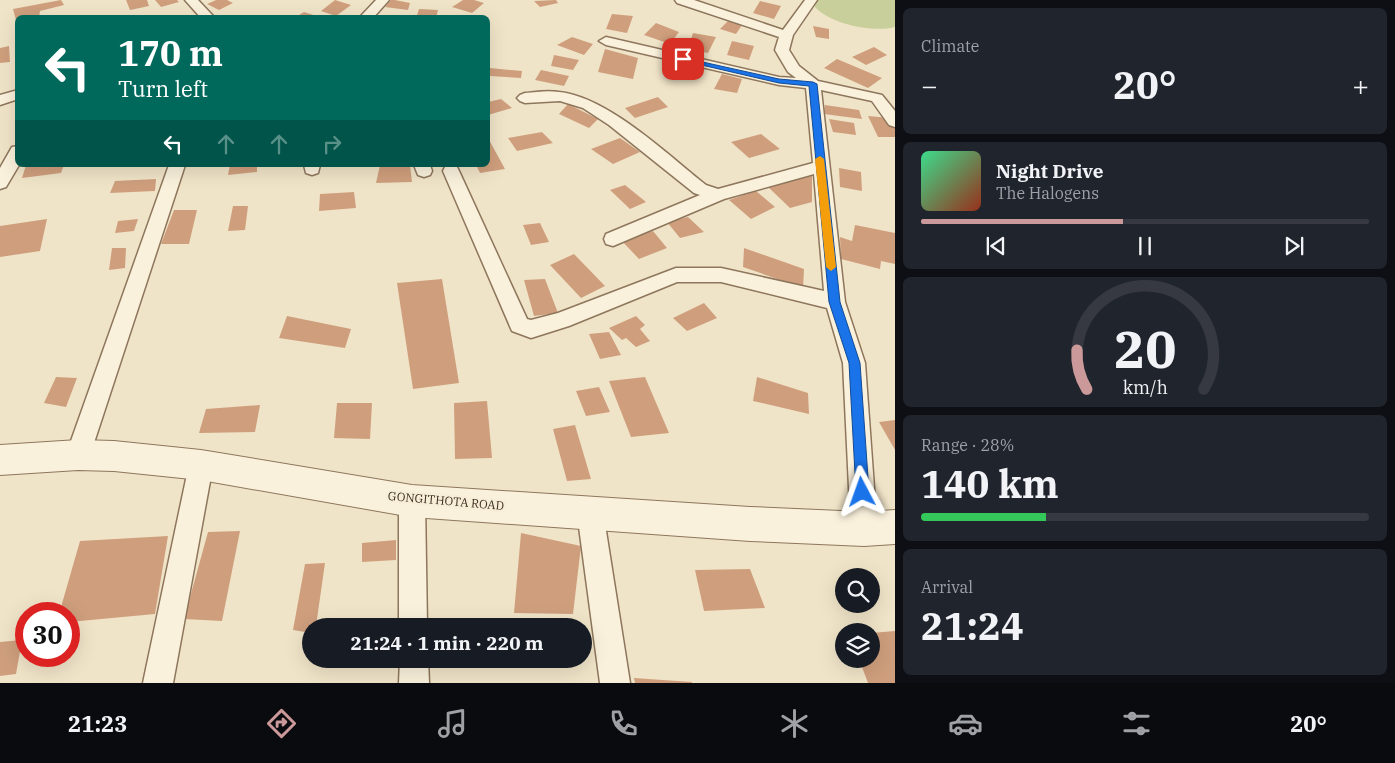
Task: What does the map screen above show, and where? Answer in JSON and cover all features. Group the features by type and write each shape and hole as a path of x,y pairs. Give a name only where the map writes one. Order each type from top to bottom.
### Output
{"street":[{"path":"191,0 206,15"},
{"path":"368,15 383,0"},
{"path":"681,0 786,35"},
{"path":"811,0 786,35 782,50 793,69 813,84 835,302 854,363 880,528"},
{"path":"606,41 779,81 813,84 877,98 895,122"},
{"path":"525,98 542,94 572,98 601,110 700,189 718,195"},
{"path":"0,100 15,95"},
{"path":"0,183 15,157"},
{"path":"612,239 718,195 820,166"},
{"path":"78,455 176,167"},
{"path":"451,171 520,325 531,329 562,320 676,275 720,275 835,302"},
{"name":"GONGITHOTA ROAD","path":"1,463 78,455 114,456 201,464 412,501 750,524 880,528"},
{"path":"158,683 201,464"},
{"path":"412,501 413,618"},
{"path":"590,512 615,683"},
{"path":"414,668 414,683"}],"green space":[{"path":"816,0 895,0 895,27 875,29 852,26 822,13 815,7"}],"building":[{"path":"61,0 64,5 40,11 39,15 15,16 13,9"},
{"path":"126,0 147,0 149,6 130,10"},
{"path":"155,0 177,0 179,2 161,7"},
{"path":"216,0 227,0 233,3 219,10 207,4"},
{"path":"335,0 351,5 337,15 321,11"},
{"path":"391,0 410,3 408,10 385,7"},
{"path":"463,0 474,0 484,3 472,13 452,7"},
{"path":"556,0 558,3 540,7 534,1"},
{"path":"760,1 781,6 774,19 753,13"},
{"path":"419,9 438,10 437,15 417,15"},
{"path":"304,12 314,15 299,15"},
{"path":"612,14 633,16 627,33 606,29"},
{"path":"728,21 742,25 736,34 720,29"},
{"path":"656,23 679,32 670,44 644,35"},
{"path":"813,26 829,29 829,39 816,37"},
{"path":"693,33 716,37 708,53 688,49"},
{"path":"572,37 593,44 584,55 557,45"},
{"path":"732,41 754,46 749,60 727,55"},
{"path":"9,46 10,62 0,63 0,48"},
{"path":"874,47 887,55 866,65 852,57"},
{"path":"605,49 638,58 633,79 598,72"},
{"path":"554,55 579,60 573,70 551,66"},
{"path":"837,59 882,78 868,88 824,68"},
{"path":"490,68 522,71 521,78 490,76"},
{"path":"541,70 569,76 564,86 535,80"},
{"path":"722,74 742,79 737,93 714,89"},
{"path":"658,97 668,107 635,118 625,108"},
{"path":"501,99 512,108 490,114 490,102"},
{"path":"568,104 598,119 589,128 559,114"},
{"path":"825,105 859,110 862,119 824,114"},
{"path":"868,116 890,118 895,128 895,137 878,137"},
{"path":"829,119 854,123 856,135 833,132"},
{"path":"542,132 553,143 517,151 508,138"},
{"path":"761,134 780,149 749,158 731,142"},
{"path":"620,138 640,152 613,164 591,149"},
{"path":"490,142 505,169 480,173 477,167 490,167"},
{"path":"25,167 63,167 61,173 22,178"},
{"path":"230,167 257,167 257,172 228,175"},
{"path":"380,167 410,167 412,182 376,183"},
{"path":"839,168 861,172 862,191 840,187"},
{"path":"812,176 812,202 790,208 767,186"},
{"path":"156,179 155,191 110,193 115,181"},
{"path":"625,185 646,202 630,209 610,190"},
{"path":"756,191 775,207 751,219 729,200"},
{"path":"354,192 356,208 319,211 320,194"},
{"path":"233,206 248,206 245,230 228,231"},
{"path":"174,210 197,210 189,244 161,244"},
{"path":"688,217 704,232 680,238 667,222"},
{"path":"47,219 40,251 0,257 0,226"},
{"path":"138,219 134,231 115,233 118,221"},
{"path":"540,223 549,242 531,245 523,225"},
{"path":"855,225 895,233 895,264 881,261 880,269 841,259 840,237 852,241"},
{"path":"653,231 667,248 639,259 621,240"},
{"path":"112,248 126,248 125,268 109,270"},
{"path":"744,248 804,269 803,288 743,267"},
{"path":"574,254 605,286 581,298 550,265"},
{"path":"442,279 459,383 413,389 397,283"},
{"path":"545,279 558,313 534,316 524,280"},
{"path":"704,303 717,318 687,331 673,318"},
{"path":"287,316 351,329 345,348 279,338"},
{"path":"636,316 645,325 640,329 650,341 636,347 626,338 622,340 609,328"},
{"path":"609,332 621,355 600,359 589,334"},
{"path":"56,377 77,378 66,407 44,403"},
{"path":"645,377 669,433 631,437 609,381"},
{"path":"757,377 808,393 809,414 753,401"},
{"path":"599,387 610,412 586,416 576,391"},
{"path":"487,401 492,458 455,459 454,403"},
{"path":"337,403 372,403 370,439 334,438"},
{"path":"260,405 255,432 199,433 206,409"},
{"path":"895,420 895,450 879,422"},
{"path":"575,425 591,479 567,481 553,429"},
{"path":"240,531 222,621 184,619 208,532"},
{"path":"521,533 581,546 573,614 514,613"},
{"path":"168,536 155,614 80,621 80,602 62,602 80,541"},
{"path":"396,540 396,560 362,562 362,543"},
{"path":"325,563 317,618 302,618 302,632 293,630 305,564"},
{"path":"750,569 765,608 704,611 695,570"},
{"path":"895,631 895,683 868,683 862,668 880,668 880,632"},
{"path":"15,641 16,674 0,676 0,642"},
{"path":"634,678 692,682 692,683 635,683"}],"slow traffic":[{"path":"820,159 831,267"}],"route":[{"path":"683,59 779,81 813,84 835,302 854,363 862,492"}]}
